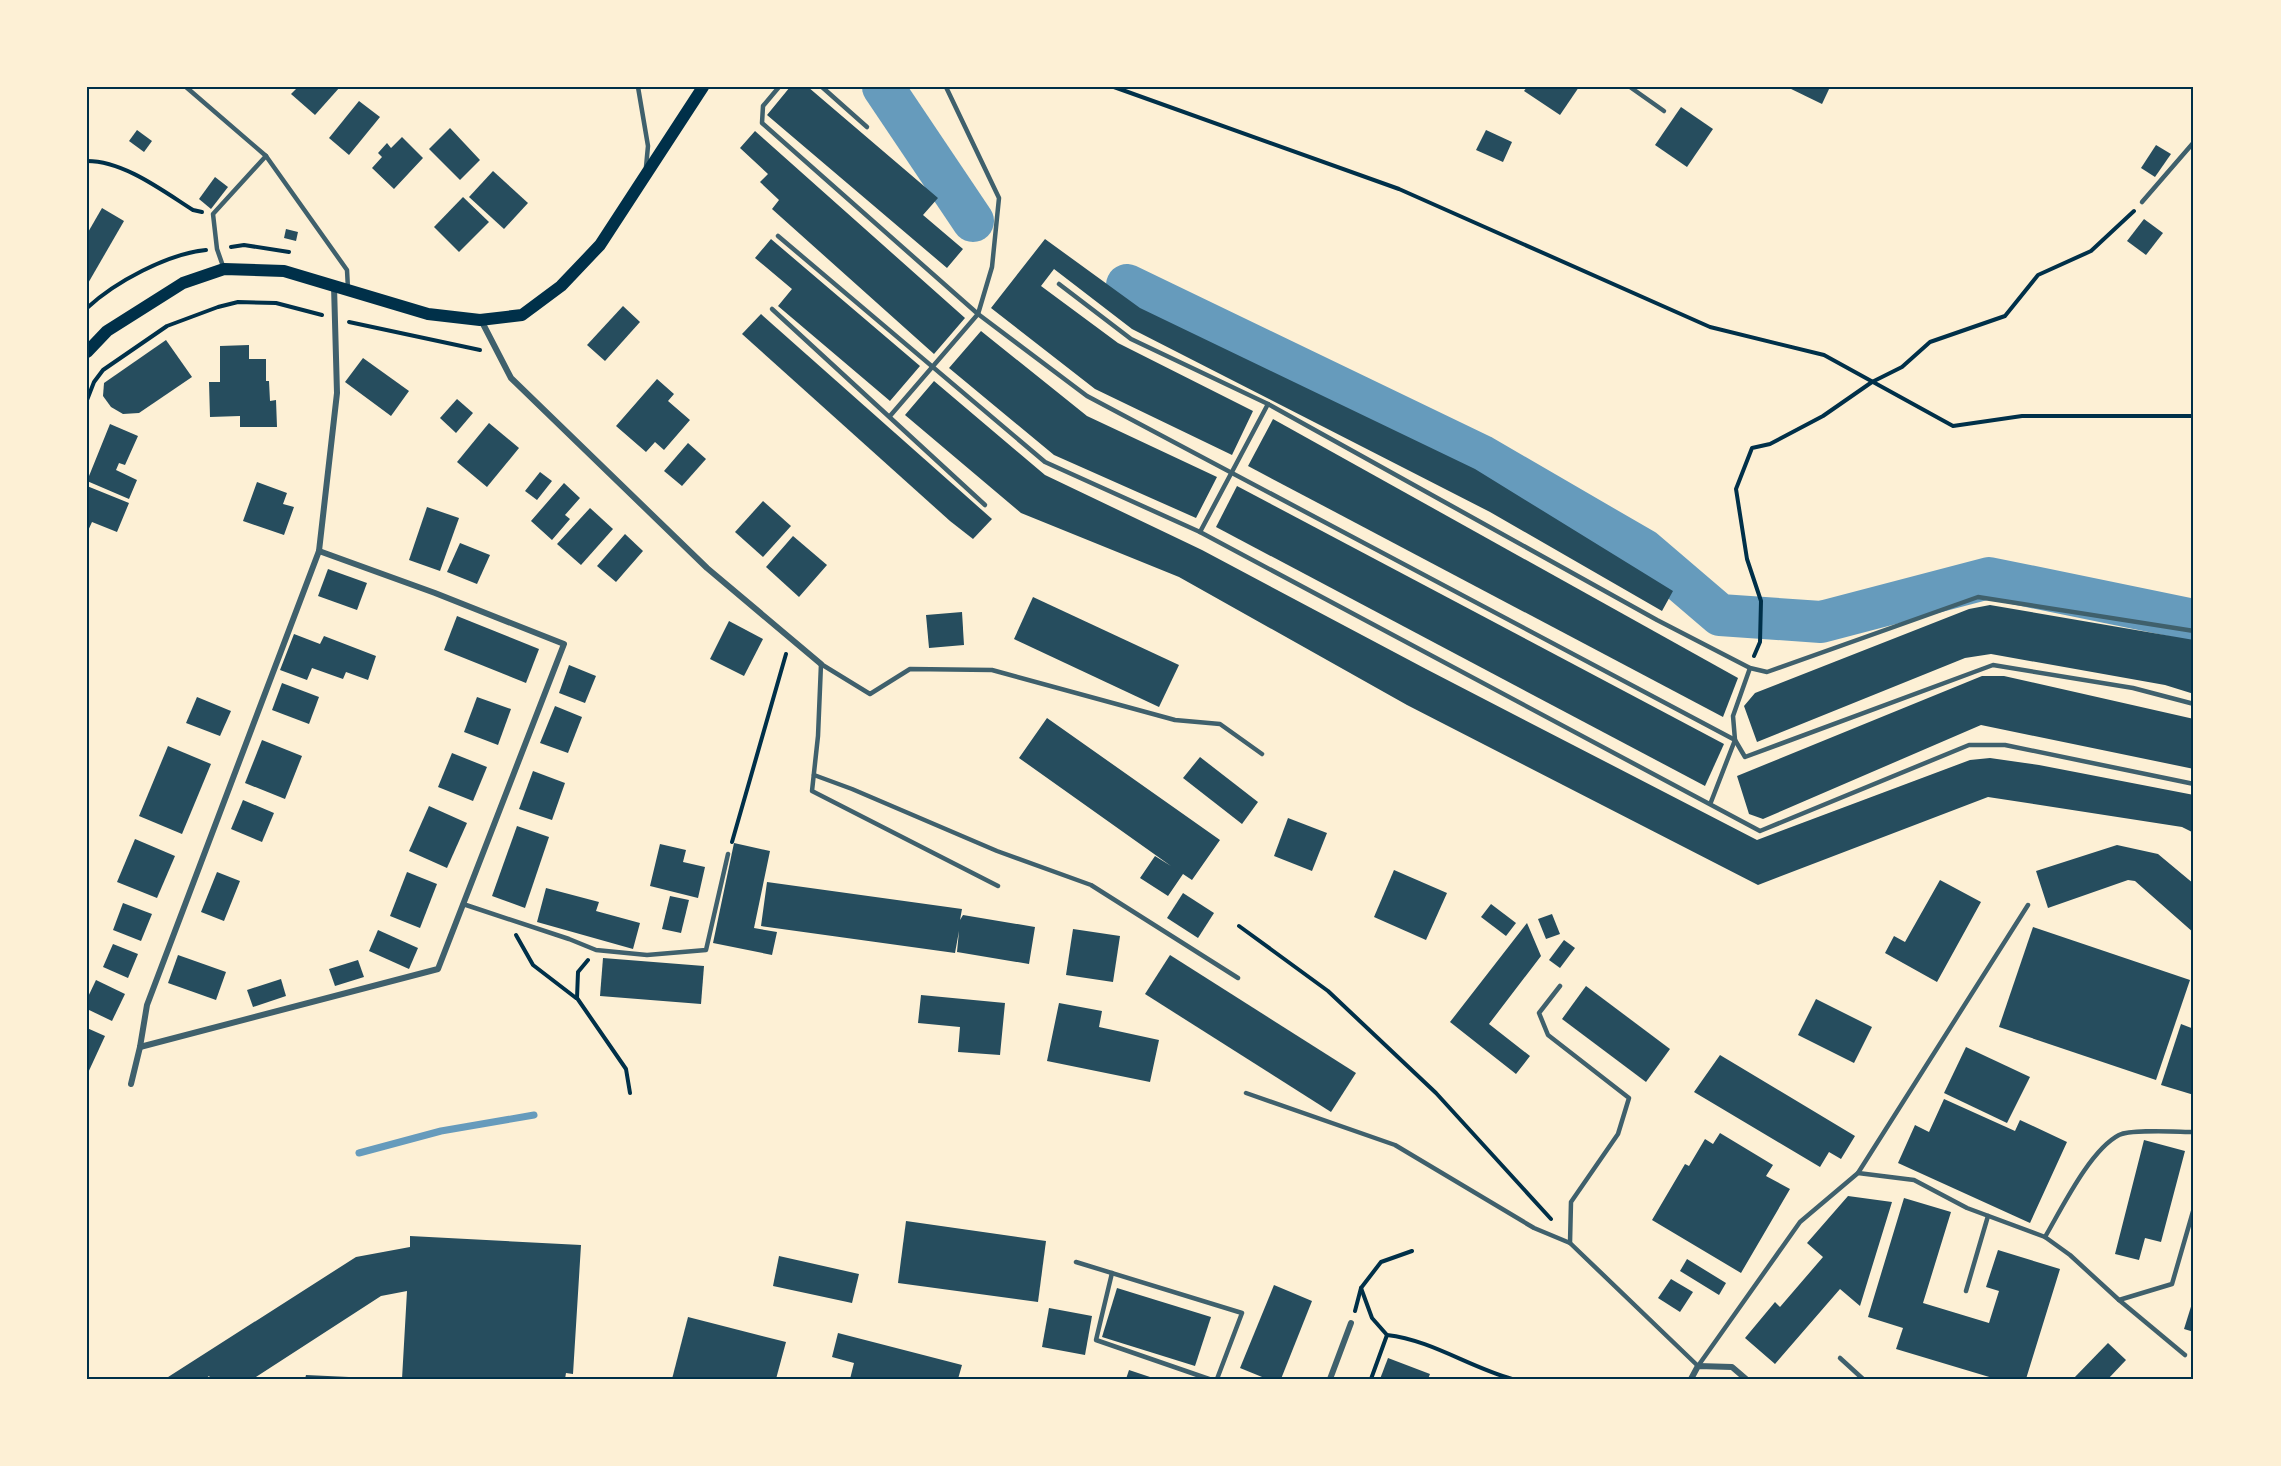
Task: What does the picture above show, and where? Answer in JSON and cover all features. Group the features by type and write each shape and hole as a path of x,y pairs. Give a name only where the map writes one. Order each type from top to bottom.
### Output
{"main road":[{"path":"87,352 108,331 183,284 224,269 284,271 428,314 480,320 522,315 561,286 600,245 703,87"}],"street":[{"path":"131,1084 147,1005 320,551 337,393 334,285"},
{"path":"480,320 511,378 698,560 821,664"},
{"path":"140,1047 438,969 564,644 320,551"},
{"path":"1330,1379 1351,1323"},
{"path":"1691,1379 1698,1366 1732,1367 1746,1379"}],"lane":[{"path":"186,87 266,156 347,270 348,291"},
{"path":"638,87 648,146 645,178"},
{"path":"779,87 763,106 762,123 978,314 1087,396 1735,740"},
{"path":"822,87 867,127"},
{"path":"890,416 978,314 992,267 999,198 946,87"},
{"path":"1630,87 1664,111"},
{"path":"2142,202 2194,142"},
{"path":"224,269 218,249 213,214 266,156"},
{"path":"778,236 1045,462 1200,532 1711,802 1760,831 1969,745 2006,745 2194,784"},
{"path":"1059,284 1131,339 1268,404 1657,620 1750,668 1767,672 1978,597 2194,631"},
{"path":"772,309 985,505"},
{"path":"1200,532 1268,404"},
{"path":"998,886 812,791 818,736 821,664 870,694 910,669 992,670 1175,720 1220,724 1262,753"},
{"path":"1750,668 1733,716 1735,740 1745,757 1993,665 2133,687 2194,704"},
{"path":"1711,802 1735,740"},
{"path":"814,775 997,851 1091,885 1238,978"},
{"path":"463,904 597,950 647,955 706,950 728,854"},
{"path":"1246,1093 1395,1145 1534,1228 1570,1243 1698,1366 1800,1222 1858,1173 2028,905"},
{"path":"1560,986 1539,1013 1548,1035 1629,1098 1618,1134 1571,1202 1570,1243"},
{"path":"2045,1237 2091,1160 2120,1135 2155,1131 2194,1132"},
{"path":"1858,1173 1914,1180 1988,1216 2045,1237 2070,1255 2119,1300 2185,1355"},
{"path":"2119,1300 2172,1284 2194,1208"},
{"path":"1966,1291 1988,1216"},
{"path":"1076,1262 1242,1313 1217,1379"},
{"path":"1112,1273 1096,1340 1209,1379"},
{"path":"1839,1358 1863,1379"}],"path":[{"path":"1114,87 1399,189 1710,327 1824,355 1953,426 2022,416 2194,416"},
{"path":"87,160 98,161 144,179 193,210 213,214"},
{"path":"1760,642 1761,602 1747,559 1736,489 1752,448 1770,444 1823,416 1872,382 1902,367 1930,342 2005,316 2038,275 2091,251 2142,202"},
{"path":"87,308 138,273 189,251 244,245 298,255"},
{"path":"87,400 94,382 103,370 167,326 238,302 276,303 335,319 498,354"},
{"path":"728,854 786,659 788,635"},
{"path":"506,918 533,965 577,998 626,1069 630,1093"},
{"path":"1239,926 1328,991 1428,1085 1545,1211 1570,1243"},
{"path":"577,998 578,972 597,950"},
{"path":"1351,1323 1362,1288 1381,1262 1412,1251"},
{"path":"1362,1288 1372,1318 1387,1335 1407,1337 1512,1379"},
{"path":"1371,1379 1387,1335"}],"building":[{"path":"298,87 340,87 315,115 291,94"},
{"path":"790,87 808,87 938,198 923,215 963,249 947,268 767,115"},
{"path":"1527,87 1579,87 1560,115 1524,91"},
{"path":"1787,87 1830,87 1822,104"},
{"path":"359,101 380,117 349,155 329,138"},
{"path":"1681,107 1713,129 1687,167 1655,145"},
{"path":"450,128 480,160 460,180 429,149"},
{"path":"137,130 152,141 144,152 129,141"},
{"path":"1486,130 1512,142 1503,162 1476,150"},
{"path":"755,131 965,318 934,354 772,209 779,200 760,182 768,174 740,148"},
{"path":"402,137 423,158 394,189 372,168 382,157 378,153 387,143 391,148"},
{"path":"2156,145 2171,154 2155,177 2141,168"},
{"path":"493,171 528,203 504,229 469,197"},
{"path":"215,177 228,187 211,209 199,199"},
{"path":"463,197 489,222 459,252 434,227"},
{"path":"102,208 124,221 87,285 87,234"},
{"path":"2144,219 2163,233 2146,255 2127,241"},
{"path":"286,229 298,232 296,241 284,238"},
{"path":"771,239 920,366 890,401 778,306 792,289 755,258"},
{"path":"1045,239 1140,308 1475,469 1673,591 1662,611 1490,512 1132,329 1054,269 1041,286 1118,343 1253,411 1232,455 1095,389 991,308"},
{"path":"623,306 640,322 605,361 587,345"},
{"path":"761,314 992,519 973,539 950,521 742,334"},
{"path":"981,331 1087,416 1217,477 1196,518 1054,455 949,368"},
{"path":"166,340 192,377 139,413 123,414 111,407 103,396 104,383"},
{"path":"249,345 249,359 266,359 266,381 269,381 270,401 276,400 277,427 240,427 240,416 210,417 209,382 220,382 220,346"},
{"path":"363,358 409,391 391,416 345,382"},
{"path":"657,379 674,394 668,401 690,420 664,450 655,442 646,452 616,426"},
{"path":"934,381 1045,475 1202,550 1757,840 1970,760 1990,758 2039,765 2194,795 2194,833 2182,827 1988,797 1758,885 1407,705 1179,577 1021,513 905,415"},
{"path":"457,399 473,413 456,433 440,418"},
{"path":"1273,419 1738,678 1723,717 1248,466"},
{"path":"489,423 519,448 487,487 457,462"},
{"path":"110,424 138,436 125,465 119,463 116,470 137,480 129,499 87,481"},
{"path":"688,443 706,459 682,486 664,471"},
{"path":"540,472 552,481 537,500 525,491"},
{"path":"257,482 287,493 283,504 294,507 284,535 243,521"},
{"path":"564,483 580,498 565,515 570,519 552,540 531,521"},
{"path":"87,486 129,503 117,532 92,522 87,533"},
{"path":"1237,486 1724,744 1705,786 1216,527"},
{"path":"763,501 791,526 763,557 735,532"},
{"path":"427,507 459,518 440,571 409,560"},
{"path":"590,508 613,529 581,565 557,544"},
{"path":"625,534 643,551 616,582 597,566"},
{"path":"793,536 827,565 799,597 766,567"},
{"path":"460,543 490,555 477,584 447,572"},
{"path":"328,569 367,583 357,610 318,596"},
{"path":"1033,597 1179,665 1159,707 1014,639"},
{"path":"1990,605 2194,640 2194,694 2165,685 1991,654 1965,658 1757,742 1744,706 1755,693 1969,609"},
{"path":"962,612 964,645 929,648 926,615"},
{"path":"457,616 539,649 526,683 444,650"},
{"path":"729,621 763,639 744,676 710,659"},
{"path":"294,634 320,644 324,636 376,656 368,680 346,672 343,679 312,668 307,680 280,670"},
{"path":"569,665 596,676 585,703 559,693"},
{"path":"1982,676 2004,676 2194,719 2194,769 1981,725 1763,819 1749,814 1737,776"},
{"path":"282,683 319,697 309,724 272,710"},
{"path":"197,697 231,711 220,736 186,723"},
{"path":"477,697 511,709 498,745 464,732"},
{"path":"555,706 582,717 568,753 540,743"},
{"path":"1047,718 1220,840 1192,880 1183,874 1168,896 1140,878 1155,856 1171,866 1019,758"},
{"path":"262,740 302,756 285,799 245,783"},
{"path":"168,746 211,764 182,834 139,816"},
{"path":"452,753 487,767 473,801 438,787"},
{"path":"1200,757 1258,802 1242,824 1183,778"},
{"path":"533,771 565,783 552,820 519,809"},
{"path":"243,800 274,813 262,842 231,829"},
{"path":"429,806 467,823 447,868 409,851"},
{"path":"1288,818 1327,833 1312,871 1274,856"},
{"path":"517,826 549,837 525,908 492,896"},
{"path":"135,839 175,856 157,898 117,882"},
{"path":"734,843 770,851 754,928 777,932 772,955 713,943"},
{"path":"660,844 686,850 683,862 705,867 698,898 650,886"},
{"path":"2117,845 2158,854 2194,884 2194,933 2135,881 2128,880 2048,908 2036,871"},
{"path":"1394,870 1447,893 1426,940 1374,917"},
{"path":"217,872 240,881 224,921 201,912"},
{"path":"407,872 437,884 420,928 390,916"},
{"path":"1940,880 1981,902 1937,982 1885,953 1894,936 1905,942"},
{"path":"767,882 962,909 960,920 963,915 1035,927 1029,964 957,952 959,931 955,953 761,926"},
{"path":"546,888 599,902 596,911 640,923 633,949 537,922"},
{"path":"1183,893 1214,913 1198,938 1167,918"},
{"path":"670,896 689,900 681,933 662,929"},
{"path":"123,903 152,914 141,941 113,930"},
{"path":"1491,904 1516,923 1506,936 1481,917"},
{"path":"1552,914 1560,934 1546,939 1538,919"},
{"path":"1527,923 1541,956 1489,1024 1530,1056 1516,1074 1450,1022"},
{"path":"2033,927 2190,980 2156,1080 1999,1027"},
{"path":"1073,929 1120,936 1113,982 1066,975"},
{"path":"378,930 418,948 409,969 369,951"},
{"path":"1564,940 1575,948 1560,968 1549,960"},
{"path":"113,944 138,954 128,978 103,967"},
{"path":"178,955 226,972 216,1000 168,983"},
{"path":"1170,955 1356,1073 1331,1112 1145,994"},
{"path":"603,958 704,966 701,1004 600,996"},
{"path":"358,960 364,977 335,986 329,969"},
{"path":"281,979 286,996 253,1007 247,990"},
{"path":"96,980 125,994 112,1021 87,1009 87,999"},
{"path":"1586,986 1670,1049 1646,1082 1562,1019"},
{"path":"921,995 1005,1003 1000,1055 958,1052 960,1027 918,1023"},
{"path":"1816,999 1872,1027 1854,1063 1798,1035"},
{"path":"1059,1003 1102,1011 1099,1027 1159,1040 1150,1082 1047,1061"},
{"path":"2181,1024 2194,1029 2194,1095 2161,1085"},
{"path":"87,1028 105,1036 87,1075"},
{"path":"1966,1047 2030,1077 2007,1123 1944,1093"},
{"path":"1720,1055 1855,1136 1841,1159 1829,1152 1820,1167 1694,1092"},
{"path":"1944,1099 2015,1131 2020,1120 2067,1142 2030,1223 1898,1163 1915,1125 1929,1132"},
{"path":"1720,1133 1773,1165 1766,1176 1790,1189 1741,1273 1652,1220 1685,1164 1689,1166 1705,1139 1713,1144"},
{"path":"2144,1140 2185,1151 2161,1242 2145,1238 2139,1260 2115,1254"},
{"path":"1848,1196 1892,1202 1860,1306 1840,1289 1775,1364 1745,1338 1775,1302 1780,1307 1823,1257 1807,1243"},
{"path":"1904,1198 1951,1212 1923,1303 1989,1323 1999,1291 1986,1287 1998,1250 2060,1269 2026,1379 1996,1379 1896,1349 1903,1328 1868,1317"},
{"path":"906,1221 1046,1241 1038,1302 898,1283"},
{"path":"410,1236 581,1245 573,1374 566,1373 565,1379 402,1379 407,1291 381,1296 253,1379 211,1379 209,1376 205,1379 165,1379 356,1257 410,1247"},
{"path":"779,1256 859,1274 852,1303 773,1286"},
{"path":"1687,1259 1726,1283 1719,1295 1680,1271"},
{"path":"1671,1279 1693,1292 1680,1312 1658,1298"},
{"path":"1274,1285 1312,1301 1281,1379 1267,1379 1240,1368"},
{"path":"1117,1288 1211,1317 1195,1366 1102,1337"},
{"path":"2194,1297 2194,1332 2184,1329"},
{"path":"1049,1308 1092,1316 1085,1355 1042,1347"},
{"path":"688,1317 786,1342 776,1379 672,1379"},
{"path":"838,1333 962,1365 958,1379 850,1379 854,1363 832,1357"},
{"path":"2108,1343 2126,1360 2108,1379 2073,1379"},
{"path":"1388,1358 1430,1374 1428,1379 1380,1379"},
{"path":"1129,1370 1156,1379 1126,1379"},
{"path":"306,1375 349,1377 349,1379 305,1379"}],"waterway":[{"path":"883,87 973,221"},
{"path":"1127,285 1482,456 1644,550 1720,615 1821,622 1989,578 2194,620"},
{"path":"359,1153 441,1131 534,1115"}]}
